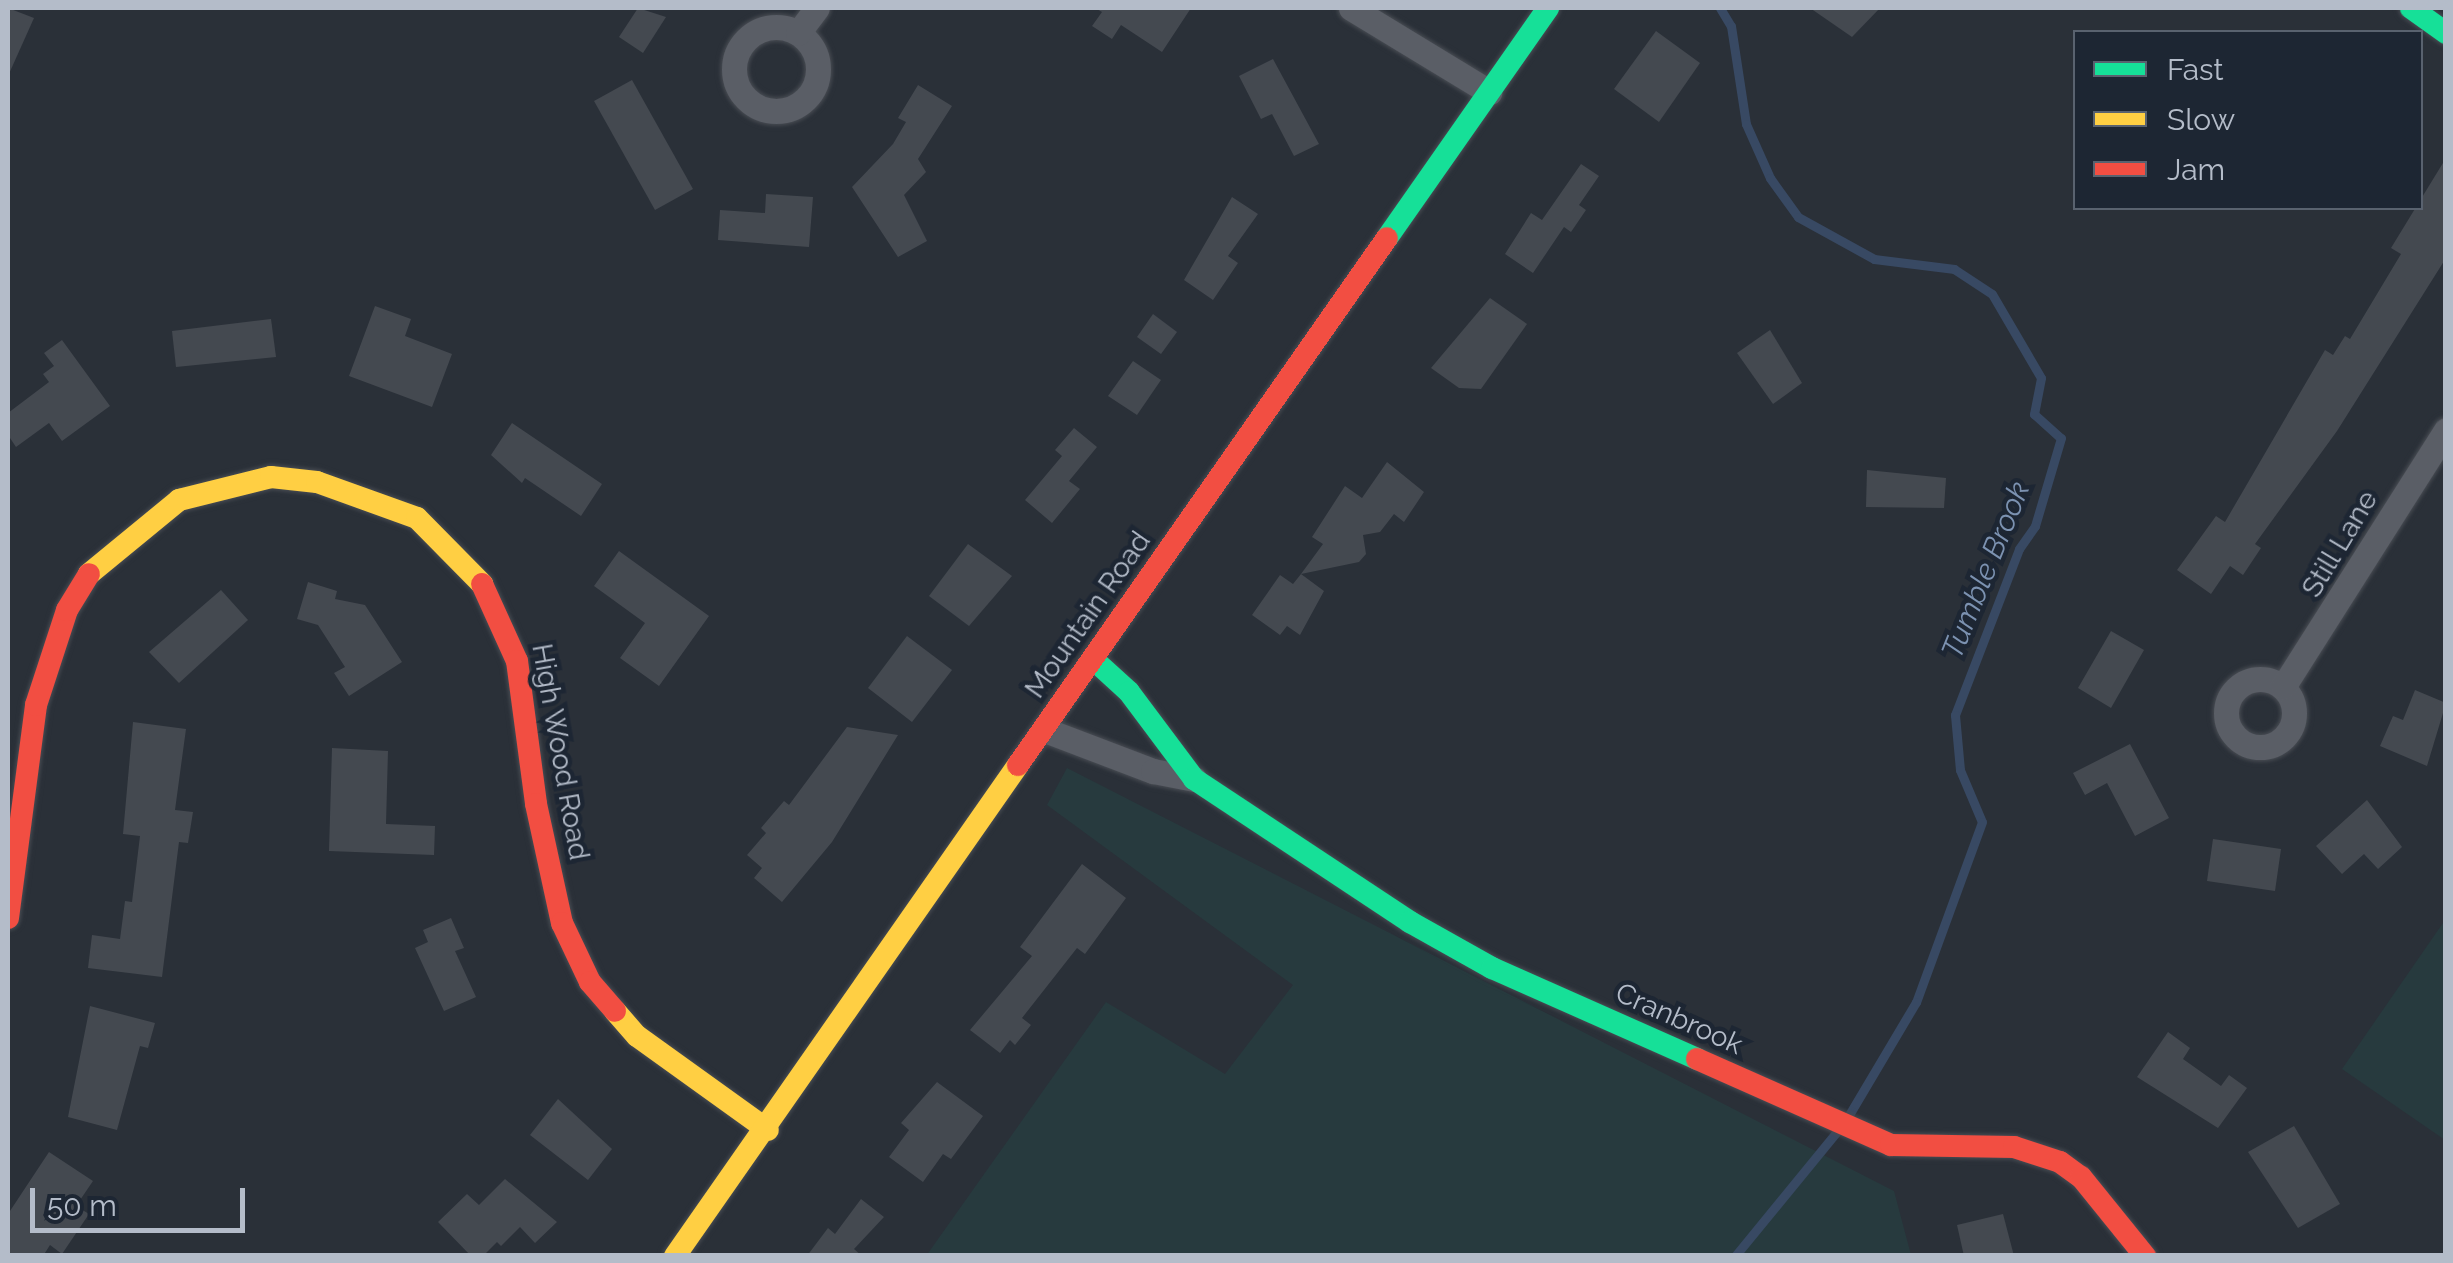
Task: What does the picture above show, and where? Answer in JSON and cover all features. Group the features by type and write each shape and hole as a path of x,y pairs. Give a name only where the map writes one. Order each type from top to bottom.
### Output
{"street":[{"path":"798,33 817,8"},
{"path":"1351,8 1489,92"},
{"name":"Mountain Road","path":"675,1256 768,1130 1548,8"},
{"path":"2411,8 2446,33"},
{"name":"Still Lane","path":"2283,687 2446,430"},
{"name":"High Wood Road","path":"8,918 18,745 76,594 96,563 179,500 271,476 374,498 417,518 480,577 500,614 517,661 536,804 562,923 590,982 637,1036 768,1130"},
{"name":"Cranbrook","path":"1094,660 1129,692 1194,780 1410,922 1492,968 1869,1136 1915,1150 2038,1152 2081,1177 2145,1256"},
{"name":"Cranbrook","path":"1045,730 1153,771 1194,780"}],"green space":[{"path":"1067,768 1894,1191 1911,1255 926,1256 1106,1002 1225,1074 1293,985 1047,805"},
{"path":"2445,920 2445,1140 2342,1069"}],"building":[{"path":"8,8 34,18 8,76"},
{"path":"638,8 666,17 643,53 619,37"},
{"path":"1095,8 1191,8 1162,52 1121,25 1112,39 1092,26 1102,12"},
{"path":"1810,8 1880,8 1852,37"},
{"path":"1656,31 1700,63 1659,122 1614,89"},
{"path":"1273,59 1319,144 1294,156 1272,114 1261,119 1239,76"},
{"path":"632,80 693,189 655,210 594,101"},
{"path":"918,85 952,106 918,159 926,172 904,195 927,241 898,257 852,187 893,144 906,122 898,118"},
{"path":"2446,158 2446,258 2337,431 2255,544 2261,548 2243,575 2230,566 2211,594 2177,570 2216,516 2225,522 2325,350 2333,355 2345,336 2350,339 2401,254 2391,248 2414,210 2423,210 2423,196"},
{"path":"1581,164 1599,176 1579,205 1586,210 1571,232 1564,227 1533,273 1505,254 1531,213 1542,220"},
{"path":"766,194 813,197 809,247 718,240 720,210 765,213"},
{"path":"1232,197 1258,214 1228,256 1238,263 1213,300 1184,280"},
{"path":"1490,298 1527,324 1481,389 1459,388 1431,368"},
{"path":"375,306 411,319 405,336 452,354 432,407 349,376"},
{"path":"1153,314 1177,332 1161,354 1137,337"},
{"path":"271,319 276,357 176,367 172,331"},
{"path":"1770,330 1802,383 1773,404 1737,353"},
{"path":"62,340 110,406 62,441 49,423 16,447 8,435 8,413 49,382 43,374 54,366 44,353"},
{"path":"1133,361 1161,380 1137,415 1108,396"},
{"path":"512,423 602,484 581,516 525,478 522,483 491,455"},
{"path":"1074,428 1097,447 1069,481 1080,489 1052,523 1025,500 1062,456 1055,450"},
{"path":"1387,462 1424,492 1404,522 1394,514 1380,532 1363,535 1366,554 1359,562 1301,574 1323,544 1312,537 1345,486 1362,498"},
{"path":"1867,470 1946,478 1944,508 1866,507"},
{"path":"968,544 1012,576 969,626 929,596"},
{"path":"619,551 709,616 659,686 620,658 645,623 594,586"},
{"path":"1301,574 1324,591 1300,635 1287,626 1280,635 1252,615 1280,575 1293,584"},
{"path":"308,582 337,591 335,599 365,605 402,662 349,696 334,673 345,667 318,625 297,619"},
{"path":"221,590 248,620 179,683 149,652"},
{"path":"2111,631 2144,650 2111,708 2078,688"},
{"path":"907,636 952,670 912,722 868,688"},
{"path":"2415,690 2446,703 2427,766 2380,746 2393,716 2403,720"},
{"path":"133,722 186,729 175,810 193,812 188,843 179,842 162,977 88,968 92,935 120,939 125,901 132,902 140,836 123,834"},
{"path":"847,727 898,735 832,842 782,902 754,878 762,868 747,855 766,833 761,828 784,801 789,805"},
{"path":"2130,744 2169,818 2135,836 2107,783 2085,795 2073,773"},
{"path":"332,748 388,751 386,824 435,826 434,855 329,851"},
{"path":"2367,800 2402,847 2378,869 2364,854 2342,874 2316,846"},
{"path":"2213,839 2281,849 2275,891 2207,881"},
{"path":"1082,864 1126,898 1085,954 1077,948 1022,1018 1031,1025 1015,1045 1010,1040 1000,1053 970,1030 1032,956 1020,947"},
{"path":"451,918 464,948 455,951 476,997 444,1011 415,948 428,942 423,930"},
{"path":"90,1006 155,1023 148,1048 140,1046 117,1130 68,1117"},
{"path":"2168,1032 2190,1048 2183,1059 2221,1086 2229,1075 2247,1088 2218,1128 2137,1077"},
{"path":"937,1082 983,1116 951,1159 943,1154 923,1182 889,1157 909,1130 901,1123"},
{"path":"558,1099 612,1149 588,1180 530,1135"},
{"path":"2294,1126 2340,1204 2298,1228 2248,1152"},
{"path":"49,1152 93,1181 76,1206 89,1214 62,1254 50,1245 43,1256 8,1256 8,1214"},
{"path":"505,1179 557,1222 535,1243 520,1227 501,1246 497,1242 483,1256 471,1256 438,1222 467,1194 479,1205"},
{"path":"861,1199 884,1217 854,1249 862,1256 807,1256 828,1228 835,1234"},
{"path":"2003,1214 2014,1256 1964,1256 1957,1225"}],"waterway":[{"name":"Tumble Brook","path":"1720,8 1731,26 1746,124 1770,178 1798,217 1874,259 1954,269 1992,294 2041,378 2034,414 2061,438 2035,526 2019,549 1955,715 1960,770 1982,822 1916,1002 1847,1118"},
{"name":"Tumble Brook","path":"1735,1256 1838,1130"}],"traffic: fast":[{"path":"1387,238 1548,8"},
{"path":"2411,8 2446,33"},
{"path":"1094,660 1129,692 1194,779 1410,922 1492,968 1697,1059"}],"traffic: slow":[{"path":"89,574 179,500 271,477 317,482 417,518 482,584"},
{"path":"675,1256 1018,765"},
{"path":"615,1011 637,1036 768,1130"}],"traffic: jam":[{"path":"1018,765 1387,238"},
{"path":"8,918 36,705 67,610 89,574"},
{"path":"482,584 517,661 536,804 562,923 590,982 615,1011"},
{"path":"1697,1059 1891,1145 2014,1147 2060,1162 2081,1177 2145,1256"}]}
